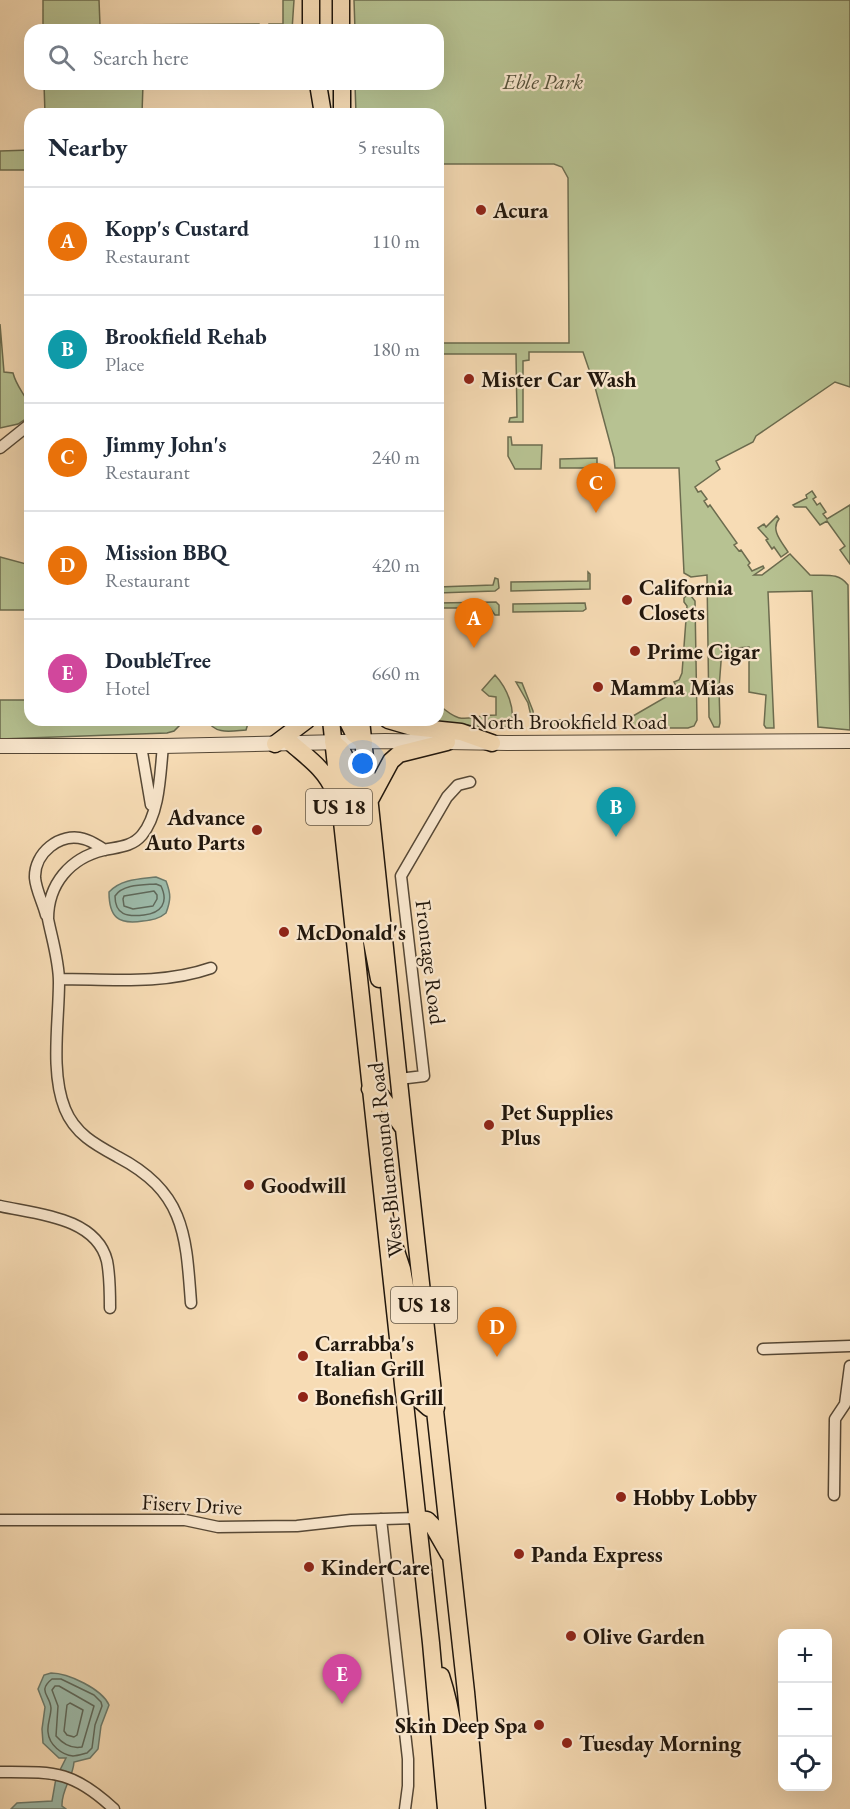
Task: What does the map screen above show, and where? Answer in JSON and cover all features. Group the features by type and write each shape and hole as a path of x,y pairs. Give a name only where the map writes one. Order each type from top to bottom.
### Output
{"main road":[{"path":"311,0 311,24"},
{"path":"341,0 341,24"},
{"path":"311,90 312,108"},
{"path":"319,90 322,108"},
{"path":"342,90 342,108"},
{"path":"301,726 283,744 323,772 330,781 339,804"},
{"name":"West Bluemound Road","path":"332,726 431,1643 446,1809"},
{"path":"350,726 354,734 364,742"},
{"name":"West Bluemound Road","path":"362,726 477,1809"},
{"path":"409,726 461,732 492,743"},
{"path":"333,742 341,749 351,770 367,916 380,986 395,1038"},
{"path":"370,800 391,761 399,754 447,742"},
{"path":"370,1089 381,1096 404,1129"},
{"path":"384,1216 402,1269 421,1401 429,1408 436,1408"},
{"path":"416,1518 427,1520 452,1558"},
{"path":"431,1643 447,1692 456,1742 462,1809"}],"street":[{"path":"0,448 24,429"},
{"name":"North Brookfield Road","path":"0,746 163,746 333,742 850,741"},
{"path":"141,746 151,802 151,818"},
{"path":"48,919 50,900 60,877 73,863 85,856 118,849 140,837 151,818 155,804 163,746"},
{"name":"Frontage Road","path":"399,1079 424,1076 401,876 447,797 458,785 470,782"},
{"path":"105,850 86,839 62,840 42,854 35,876 48,919 59,979 58,1068 60,1089 65,1109 88,1139 148,1175 164,1193 183,1227 191,1303"},
{"path":"59,979 163,979 211,968"},
{"path":"0,1206 59,1219 81,1228 91,1236 103,1252 107,1262 110,1308"},
{"path":"763,1348 850,1346"},
{"path":"834,1495 835,1419 845,1404 850,1366"},
{"name":"Fiserv Drive","path":"0,1520 185,1520 218,1527 297,1526 351,1520 416,1518"},
{"path":"381,1519 408,1759 405,1809"},
{"path":"0,1772 54,1773 74,1779 90,1788 114,1809"}],"green space":[{"path":"43,0 99,0 100,24 43,24"},
{"path":"283,0 294,0 292,24 283,24"},
{"name":"Eble Park","path":"354,0 850,0 850,387 835,382 756,436 753,442 716,461 720,469 695,487 707,499 704,501 708,507 710,505 737,543 734,545 739,551 741,550 750,563 748,565 752,571 763,566 764,568 754,575 762,575 790,554 810,575 836,576 848,585 850,730 818,727 812,591 768,592 774,728 766,728 764,725 766,695 749,692 749,647 722,649 719,688 720,723 719,727 714,727 709,717 707,575 691,577 684,573 679,468 615,468 595,387 583,352 529,352 529,360 523,361 523,422 509,422 510,418 517,417 516,354 444,354 444,343 569,343 568,178 562,167 554,164 444,164 444,108 356,108 355,90 444,90 444,24 355,24"},
{"path":"44,90 143,90 142,108 45,108"},
{"path":"24,150 24,170 0,170 0,151"},
{"path":"0,324 4,372 13,373 24,396 24,420 18,424 0,428"},
{"path":"508,437 511,437 512,445 542,445 541,469 515,469 508,456"},
{"path":"597,458 597,468 560,468 560,459"},
{"path":"812,491 816,497 813,499 817,505 820,503 826,512 823,514 827,519 850,505 850,564 840,550 845,546 827,521 820,525 806,507 793,505 807,498 806,495"},
{"path":"777,516 779,519 776,532 788,552 781,557 774,547 772,549 766,540 768,539 758,528 764,524 766,527"},
{"path":"0,557 24,563 24,610 0,610"},
{"path":"588,572 590,589 511,591 511,582 588,581"},
{"path":"495,578 498,579 499,588 495,591 444,593 444,587 493,585"},
{"path":"691,596 695,601 697,720 694,726 688,728 632,728 633,716 678,690 674,682 679,680 682,673 687,606 684,598"},
{"path":"496,602 499,605 499,615 495,615 490,608 444,608 444,603"},
{"path":"585,603 586,609 583,611 513,612 513,604"},
{"path":"495,675 509,699 512,713 511,726 492,728 444,722 444,709 460,718 496,715 496,697 489,696 482,690"},
{"path":"516,682 522,683 533,711 534,720 585,720 596,728 534,729 528,703"},
{"path":"0,700 24,700 24,726 179,726 167,733 0,739"},
{"path":"211,726 247,726 246,730 229,731"}],"water":[{"path":"156,877 166,881 169,890 170,901 166,913 155,919 127,922 113,913 109,892 125,882"},
{"path":"51,1673 84,1683 99,1693 109,1705 101,1726 98,1749 90,1758 74,1762 62,1800 62,1806 66,1809 11,1809 17,1803 52,1801 56,1778 66,1758 59,1758 43,1743 45,1707 38,1689 44,1675"}],"place":[{"name":"Acura","path":"481,210"},
{"name":"Mister Car Wash","path":"469,379"},
{"name":"Jimmy John's","path":"596,513"},
{"name":"California Closets","path":"627,600"},
{"name":"Kopp's Custard","path":"474,648"},
{"name":"Prime Cigar","path":"635,651"},
{"name":"Mamma Mias","path":"598,687"},
{"name":"Advance Auto Parts","path":"257,830"},
{"name":"Brookfield Rehab","path":"616,837"},
{"name":"McDonald's","path":"284,932"},
{"name":"Pet Supplies Plus","path":"489,1125"},
{"name":"Goodwill","path":"249,1185"},
{"name":"Carrabba's Italian Grill","path":"303,1356"},
{"name":"Mission BBQ","path":"497,1357"},
{"name":"Bonefish Grill","path":"303,1397"},
{"name":"Hobby Lobby","path":"621,1497"},
{"name":"Panda Express","path":"519,1554"},
{"name":"KinderCare","path":"309,1567"},
{"name":"Olive Garden","path":"571,1636"},
{"name":"DoubleTree","path":"342,1704"},
{"name":"Skin Deep Spa","path":"539,1725"},
{"name":"Tuesday Morning","path":"567,1743"}]}
